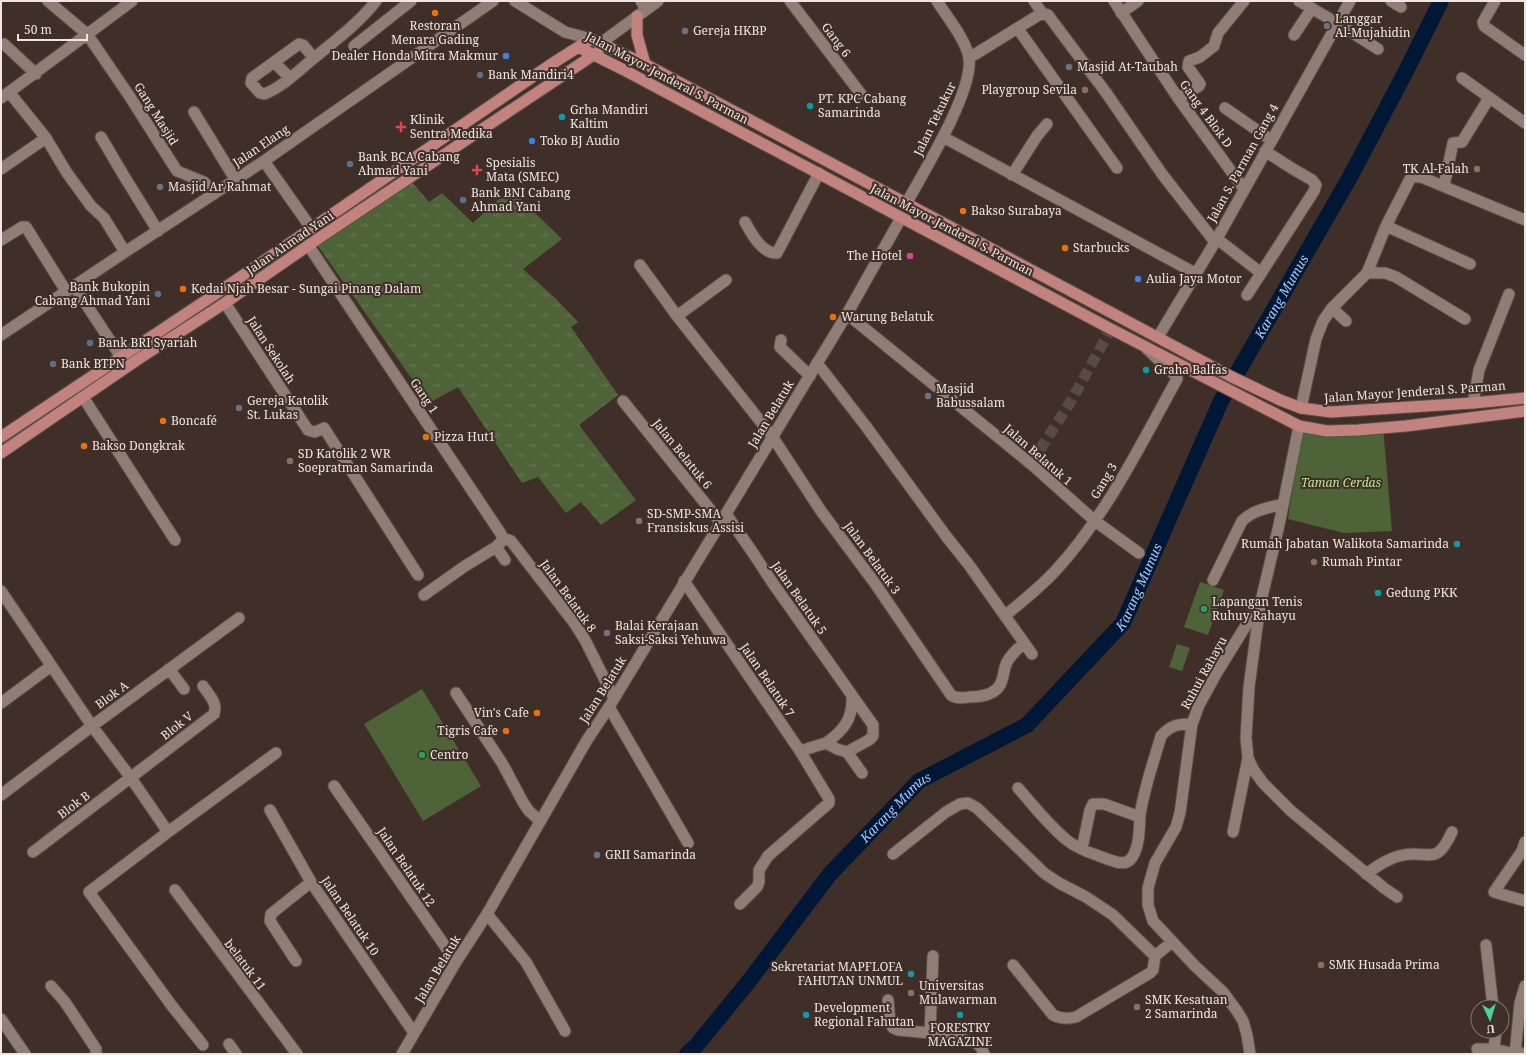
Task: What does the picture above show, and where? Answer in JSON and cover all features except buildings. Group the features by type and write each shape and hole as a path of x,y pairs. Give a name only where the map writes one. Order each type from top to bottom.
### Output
{"main road":[{"path":"637,16 637,35 645,64"},
{"name":"Jalan Ahmad Yani","path":"1,437 578,47 600,43"},
{"name":"Jalan Ahmad Yani","path":"1,453 140,358 225,303 308,245 594,55 600,43"},
{"name":"Jalan Mayor Jenderal S. Parman","path":"600,43 645,64 1215,368 1280,400 1301,408 1331,412 1473,403 1525,398"},
{"name":"Jalan Mayor Jenderal S. Parman","path":"578,47 819,173 1207,380 1299,426 1326,431 1358,430 1406,426 1525,411"},
{"path":"819,173 826,161"},
{"path":"1356,411 1358,430"}],"street":[{"name":"Gang Masjid","path":"48,1 87,34 130,97 173,167 179,173 204,182 214,194"},
{"path":"125,252 104,218 91,206 67,173 46,138 5,95 36,74 132,1"},
{"path":"314,58 301,44 251,79 252,84 260,93 266,94 290,78 348,30 366,14 376,1"},
{"path":"354,46 411,1"},
{"name":"Jalan Elang","path":"1,335 264,161 493,1"},
{"path":"515,1 565,32"},
{"path":"600,43 637,16 644,5 658,1"},
{"name":"Gang 6","path":"790,1 861,94"},
{"name":"Jalan Tekukur","path":"906,204 943,137 967,83 969,58 961,38 937,1"},
{"path":"1034,1 1042,13 1047,14 1052,18 1162,174 1216,240 1261,273"},
{"name":"Gang 4 Blok D","path":"1114,1 1178,98 1244,189"},
{"path":"1121,13 1138,1"},
{"path":"1178,98 1200,84 1188,67 1189,61 1200,57 1214,46 1218,33 1244,1"},
{"path":"1299,1 1338,23 1378,49"},
{"name":"Jalan S. Parman Gang 4","path":"1158,337 1216,240 1350,1"},
{"path":"1495,1 1483,22 1484,26 1525,56"},
{"path":"1294,35 1312,8"},
{"path":"969,58 1042,13"},
{"path":"1018,29 1117,168"},
{"name":"Jalan Mayor Jenderal S. Parman","path":"565,32 600,43"},
{"name":"Jalan Mayor Jenderal S. Parman","path":"565,32 578,47"},
{"path":"4,44 36,74"},
{"path":"274,62 290,78"},
{"path":"1462,78 1525,124"},
{"path":"1444,186 1453,143 1462,142 1489,98"},
{"path":"1225,108 1271,140"},
{"path":"194,112 235,179"},
{"path":"1012,175 1037,136 1047,124"},
{"path":"101,137 158,231"},
{"path":"943,137 1195,273"},
{"path":"1,169 46,138"},
{"path":"1247,295 1314,191 1316,185 1312,180 1265,151"},
{"path":"264,161 311,228"},
{"path":"745,222 758,242 772,252 777,253 819,173"},
{"path":"1301,408 1316,340 1323,321 1332,308 1367,273 1386,226 1408,183 1413,177 1421,177 1525,220"},
{"name":"Jalan Belatuk","path":"402,1054 456,962 487,914 587,740 724,519 772,436 818,363 901,218"},
{"path":"1386,226 1470,264"},
{"path":"1,240 22,227 26,227 121,357"},
{"name":"Gang 1","path":"308,245 500,542 505,560"},
{"name":"Jalan Belatuk 3","path":"640,265 677,316 772,436 821,511 874,582 951,695 957,698 967,698 992,693 1000,685 1004,670 1011,656 1023,644"},
{"path":"1367,273 1386,273 1396,277 1465,319"},
{"path":"677,316 726,280"},
{"path":"1473,403 1479,370 1509,294"},
{"name":"Jalan Sekolah","path":"225,303 308,430 315,432 324,428 418,575"},
{"path":"1332,308 1346,321"},
{"name":"Jalan Belatuk 1","path":"847,314 1031,464 1095,521 1139,553"},
{"path":"781,340 780,347 810,376"},
{"name":"Gang 3","path":"1005,616 1057,570 1095,521 1178,379 1145,347"},
{"path":"818,363 969,565 1023,644 1032,654"},
{"path":"83,397 174,540"},
{"name":"Jalan Belatuk 6","path":"623,401 724,519"},
{"name":"Ruhui Rahayu","path":"1250,1054 1243,1021 1237,1011 1223,992 1172,942 1153,921 1148,905 1148,888 1155,863 1176,827 1180,813 1192,724 1199,705 1261,600 1299,426"},
{"path":"1213,580 1242,521 1250,514 1283,504"},
{"name":"Jalan Belatuk 5","path":"724,519 772,582 873,725 873,736 869,740 847,752"},
{"name":"Jalan Belatuk 8","path":"500,542 511,541 568,614 585,640 611,702 688,843"},
{"path":"424,595 500,542"},
{"name":"Jalan Belatuk 7","path":"684,582 800,752 827,794 829,803 768,856 759,870 759,882 757,886 740,904"},
{"path":"1,591 92,726 131,778 168,832"},
{"path":"1234,832 1248,758 1246,738 1249,687 1261,600"},
{"name":"Blok A","path":"1,795 239,618"},
{"path":"1,703 51,666"},
{"path":"169,669 184,689"},
{"name":"Blok V","path":"131,778 214,714 216,706 203,686"},
{"path":"456,692 502,763 528,811 540,821"},
{"path":"800,752 826,742 843,729 851,712 852,696"},
{"path":"1018,788 1050,825 1069,842 1082,849 1116,862 1124,863 1130,859 1138,841 1140,816 1161,736 1168,728 1179,724 1192,724"},
{"path":"826,742 837,749 847,752 862,773"},
{"path":"203,1045 172,1006 89,892 168,832 276,754"},
{"path":"1248,758 1253,769 1263,783 1291,811 1366,874 1397,897"},
{"name":"Blok B","path":"33,852 131,778"},
{"name":"Jalan Belatuk 12","path":"334,786 456,962"},
{"path":"893,854 946,812 960,804 968,803 978,808 1044,873 1059,883 1086,897 1108,912 1155,956"},
{"path":"1082,849 1090,810 1093,804 1104,804 1140,816"},
{"name":"Jalan Belatuk 10","path":"270,810 311,882 414,1033"},
{"path":"1366,874 1398,856 1413,854 1434,855 1442,851 1452,832"},
{"path":"1525,842 1522,851 1494,892 1525,902"},
{"path":"296,961 270,921 271,914 311,882"},
{"name":"belatuk 11","path":"175,890 297,1054"},
{"path":"487,914 526,962 565,1031"},
{"path":"1014,966 1053,1015 1059,1018 1069,1019 1076,1017 1150,973 1153,970 1155,956 1172,942"},
{"path":"1486,945 1492,999"},
{"path":"930,1033 933,956"},
{"path":"51,986 65,1002 96,1049 96,1053"},
{"path":"1515,1054 1520,1003 1525,986"},
{"path":"888,1000 890,1023 893,1028 898,1030 930,1033 975,1042 981,1047 984,1054"},
{"path":"1,1019 25,1054"},
{"path":"1494,1049 1495,1039"},
{"path":"229,1044 236,1054"},
{"path":"1477,1049 1494,1049 1515,1054 1525,1053"}],"green space":[{"path":"412,182 429,202 442,193 473,223 510,189 562,239 523,269 555,298 578,322 571,327 618,395 579,425 636,500 601,525 581,502 566,513 538,477 522,483 458,387 429,403 318,246"},
{"name":"Taman Cerdas","path":"1383,427 1392,531 1344,533 1288,519 1297,455 1304,428"},
{"name":"Lapangan Tenis Ruhuy Rahayu","path":"1200,582 1224,590 1208,635 1184,627"},
{"name":"Lapangan Tenis Ruhuy Rahayu","path":"1177,644 1190,648 1182,671 1169,667"},
{"name":"Centro","path":"422,689 481,786 423,821 364,724"}],"waterway":[{"name":"Karang Mumus","path":"687,1054 696,1046 749,981 830,874 919,781 1027,725 1123,623 1221,401 1350,177 1441,1"}],"tunnel":[{"path":"1031,464 1071,401 1111,329"}],"place":[{"name":"Restoran Menara Gading","path":"435,13"},
{"name":"Langgar Al-Mujahidin","path":"1327,26"},
{"name":"Gereja HKBP","path":"685,31"},
{"name":"Dealer Honda Mitra Makmur","path":"506,56"},
{"name":"Masjid At-Taubah","path":"1069,67"},
{"name":"Bank Mandiri4","path":"480,75"},
{"name":"Playgroup Sevila","path":"1085,90"},
{"name":"PT. KPC Cabang Samarinda","path":"810,106"},
{"name":"Grha Mandiri Kaltim","path":"562,117"},
{"name":"Klinik Sentra Medika","path":"401,127"},
{"name":"Toko BJ Audio","path":"532,141"},
{"name":"Bank BCA Cabang Ahmad Yani","path":"350,164"},
{"name":"TK Al-Falah","path":"1477,169"},
{"name":"Spesialis Mata (SMEC)","path":"477,170"},
{"name":"Masjid Ar Rahmat","path":"160,187"},
{"name":"Bank BNI Cabang Ahmad Yani","path":"463,200"},
{"name":"Bakso Surabaya","path":"963,211"},
{"name":"Starbucks","path":"1065,248"},
{"name":"The Hotel","path":"910,256"},
{"name":"Aulia Jaya Motor","path":"1138,279"},
{"name":"Kedai Njah Besar - Sungai Pinang Dalam","path":"183,289"},
{"name":"Bank Bukopin Cabang Ahmad Yani","path":"158,294"},
{"name":"Warung Belatuk","path":"833,317"},
{"name":"Bank BRI Syariah","path":"90,343"},
{"name":"Bank BTPN","path":"53,364"},
{"name":"Graha Balfas","path":"1146,370"},
{"name":"Masjid Babussalam","path":"928,396"},
{"name":"Gereja Katolik St. Lukas","path":"239,408"},
{"name":"Boncafé","path":"163,421"},
{"name":"Pizza Hut1","path":"426,437"},
{"name":"Bakso Dongkrak","path":"84,446"},
{"name":"SD Katolik 2 WR Soepratman Samarinda","path":"290,461"},
{"name":"SD-SMP-SMA Fransiskus Assisi","path":"639,521"},
{"name":"Rumah Jabatan Walikota Samarinda","path":"1457,544"},
{"name":"Rumah Pintar","path":"1314,562"},
{"name":"Gedung PKK","path":"1378,593"},
{"name":"Lapangan Tenis Ruhuy Rahayu","path":"1204,609"},
{"name":"Balai Kerajaan Saksi-Saksi Yehuwa","path":"607,633"},
{"name":"Vin's Cafe","path":"537,713"},
{"name":"Tigris Cafe","path":"506,731"},
{"name":"Centro","path":"422,755"},
{"name":"GRII Samarinda","path":"597,855"},
{"name":"SMK Husada Prima","path":"1321,965"},
{"name":"Sekretariat MAPFLOFA FAHUTAN UNMUL","path":"911,974"},
{"name":"Universitas Mulawarman","path":"911,993"},
{"name":"SMK Kesatuan 2 Samarinda","path":"1137,1007"},
{"name":"Development Regional Fahutan","path":"806,1015"},
{"name":"FORESTRY MAGAZINE","path":"960,1015"}]}
